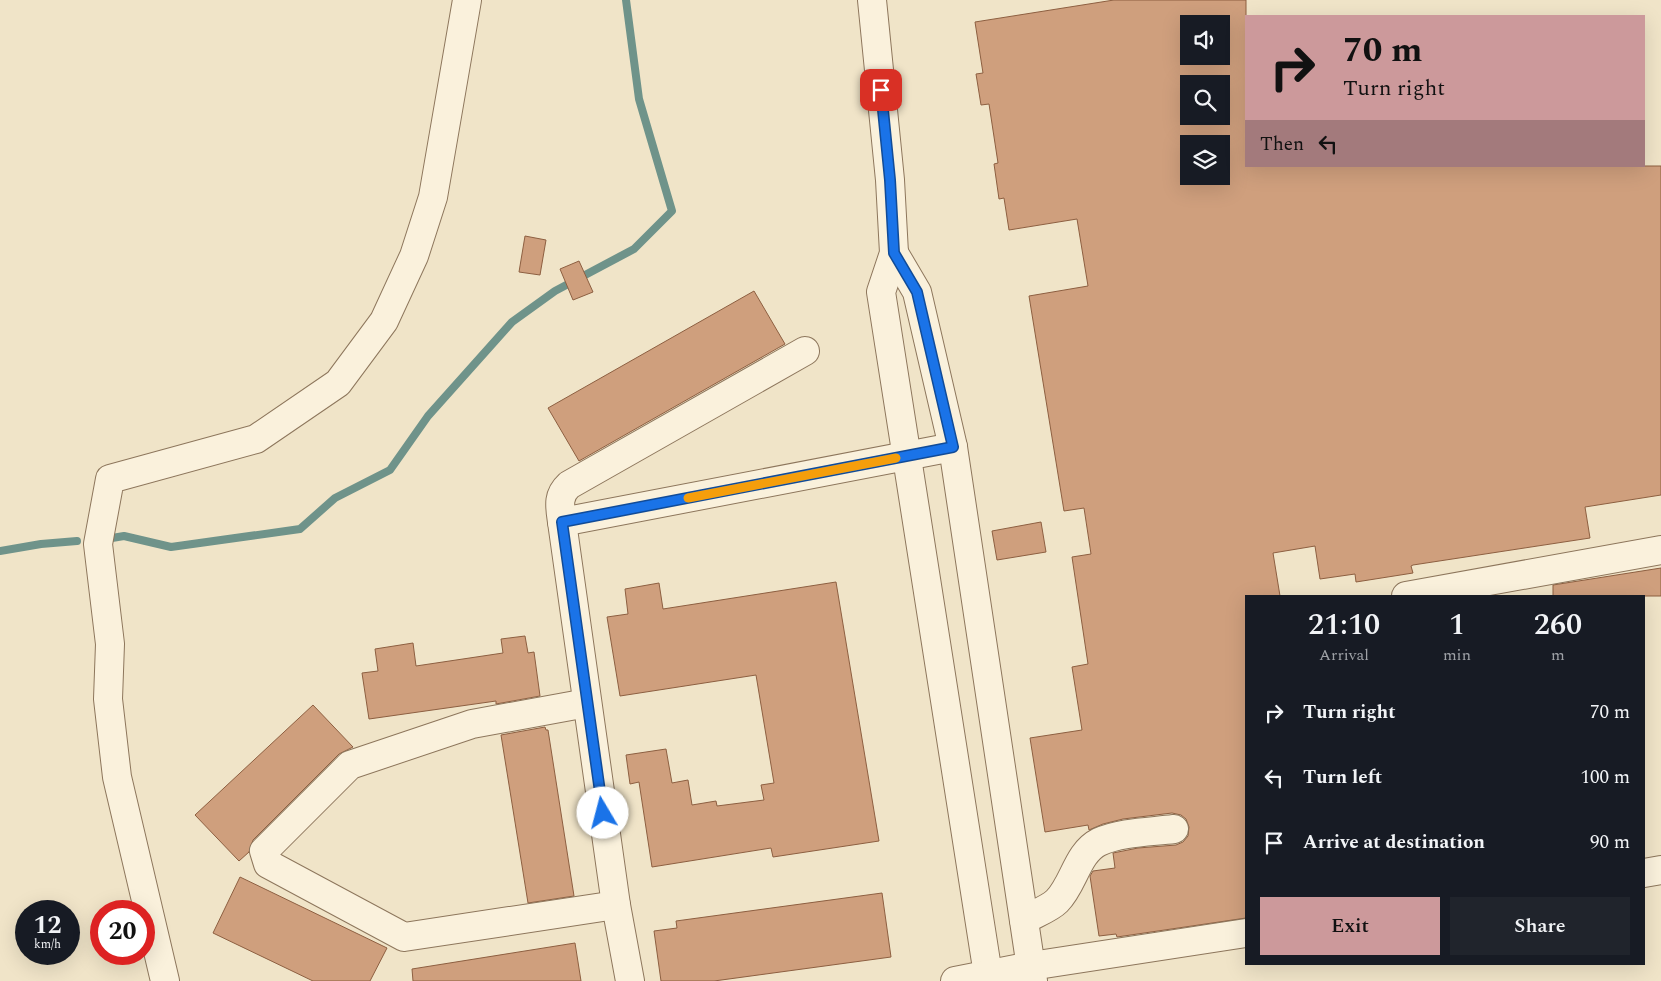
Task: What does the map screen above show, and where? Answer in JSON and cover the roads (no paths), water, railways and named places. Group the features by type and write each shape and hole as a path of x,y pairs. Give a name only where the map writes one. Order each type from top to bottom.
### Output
{"street":[{"path":"165,981 117,777 108,699 110,644 98,544 110,479 256,439 338,383 384,321 414,256 433,197 467,0"},
{"path":"872,0 890,180 894,253 881,292 989,978"},
{"path":"894,253 917,292 953,447 1032,974"},
{"path":"630,981 616,905 587,703 562,522 560,501 562,492 569,485 805,351"},
{"path":"562,522 953,447"},
{"path":"1412,595 1661,550"},
{"path":"587,703 472,724 350,765 264,852 268,864 404,937 616,905"},
{"path":"1024,920 1057,902 1087,852 1099,842 1121,836 1174,829"},
{"path":"1645,873 1661,870"},
{"path":"955,981 1032,974 1245,934"}],"waterway":[{"path":"112,538 124,536 171,547 300,529 335,498 390,470 428,416 512,322 555,291 634,249 672,211 639,99 626,0"},
{"path":"0,551 41,544 77,541"}]}
